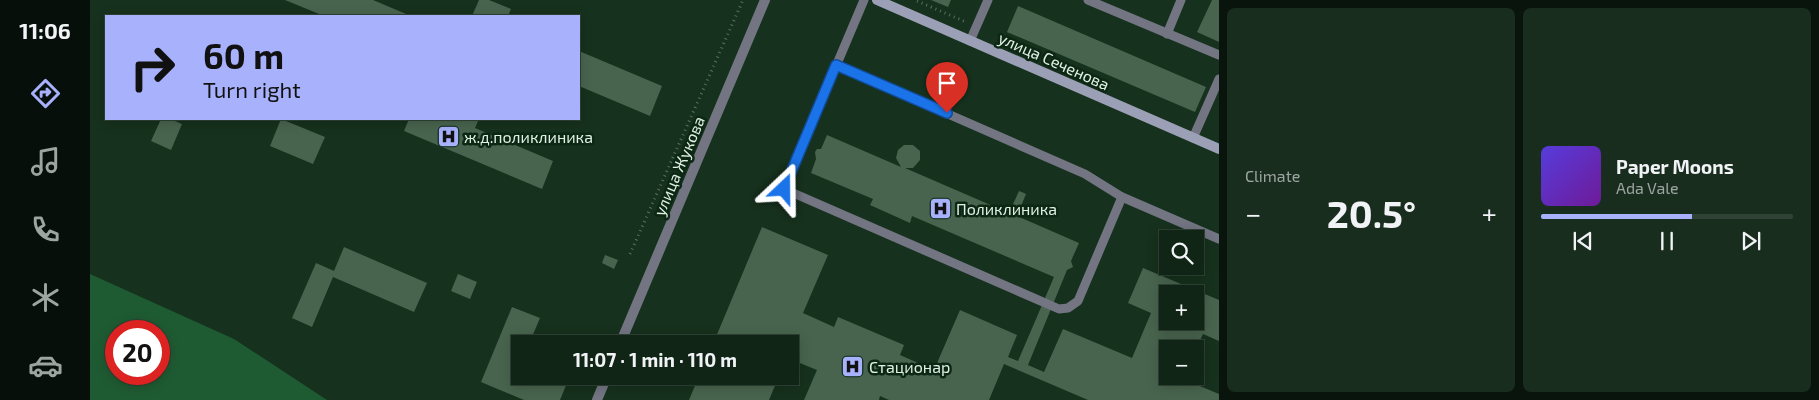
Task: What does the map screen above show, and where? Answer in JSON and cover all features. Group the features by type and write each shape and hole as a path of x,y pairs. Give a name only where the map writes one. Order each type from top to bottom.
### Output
{"main road":[{"name":"улица Сеченова","path":"877,0 1219,149"}],"street":[{"name":"улица Жукова","path":"624,335 765,0"},
{"path":"597,400 603,385"}],"lane":[{"path":"864,0 784,189 1059,309 1068,308 1078,301 1122,196"},
{"path":"970,40 988,0"},
{"path":"1088,0 1219,55"},
{"path":"1167,34 1181,0"},
{"path":"836,65 1085,174 1122,196 1219,239"},
{"path":"1193,138 1219,79"}],"path":[{"path":"630,254 743,0"},
{"path":"914,0 976,26"}],"green space":[{"path":"90,274 234,339 327,400 90,400"}],"building":[{"path":"285,0 373,0 409,15 322,15"},
{"path":"479,0 489,0 511,9 508,15 472,15"},
{"path":"931,0 951,0 948,7"},
{"path":"1212,0 1219,0 1219,42 1197,32"},
{"path":"1018,6 1206,87 1195,112 1007,32"},
{"path":"580,51 662,86 650,116 580,86"},
{"path":"161,120 172,120 182,124 171,150 151,141"},
{"path":"281,120 325,137 313,164 270,146"},
{"path":"409,120 479,120 475,128 553,161 542,189 404,131"},
{"path":"827,135 901,167 896,158 898,150 904,145 913,145 920,151 920,160 913,168 905,168 1009,213 1019,191 1024,193 1026,194 1017,216 1079,243 1071,261 1073,267 1067,270 1028,365 1044,372 1063,329 1132,358 1151,313 1128,303 1143,268 1183,285 1159,285 1159,330 1204,330 1204,294 1219,300 1219,341 1203,334 1200,340 1159,340 1159,385 1197,385 1219,394 1219,400 1088,400 1004,364 989,400 889,400 880,396 879,400 804,400 817,370 799,363 799,335 717,335 762,227 828,255 803,313 834,327 838,317 904,345 900,355 934,370 960,310 1017,335 1008,357 1018,361 1054,277 912,216 910,223 870,205 873,199 811,173 817,149 821,149"},
{"path":"344,247 427,283 414,312 333,277 312,327 292,318 316,263 334,271"},
{"path":"605,255 618,260 614,269 602,263"},
{"path":"458,274 477,282 470,299 451,291"},
{"path":"512,307 540,318 533,335 511,335 511,385 566,385 560,400 524,400 481,382"},
{"path":"695,385 775,385 769,400 689,400"}],"place":[{"name":"ж.д.поликлиника","path":"448,137"},
{"name":"Поликлиника","path":"940,209"},
{"name":"Стационар","path":"853,367"}],"route":[{"path":"784,189 836,65 947,113"}]}
